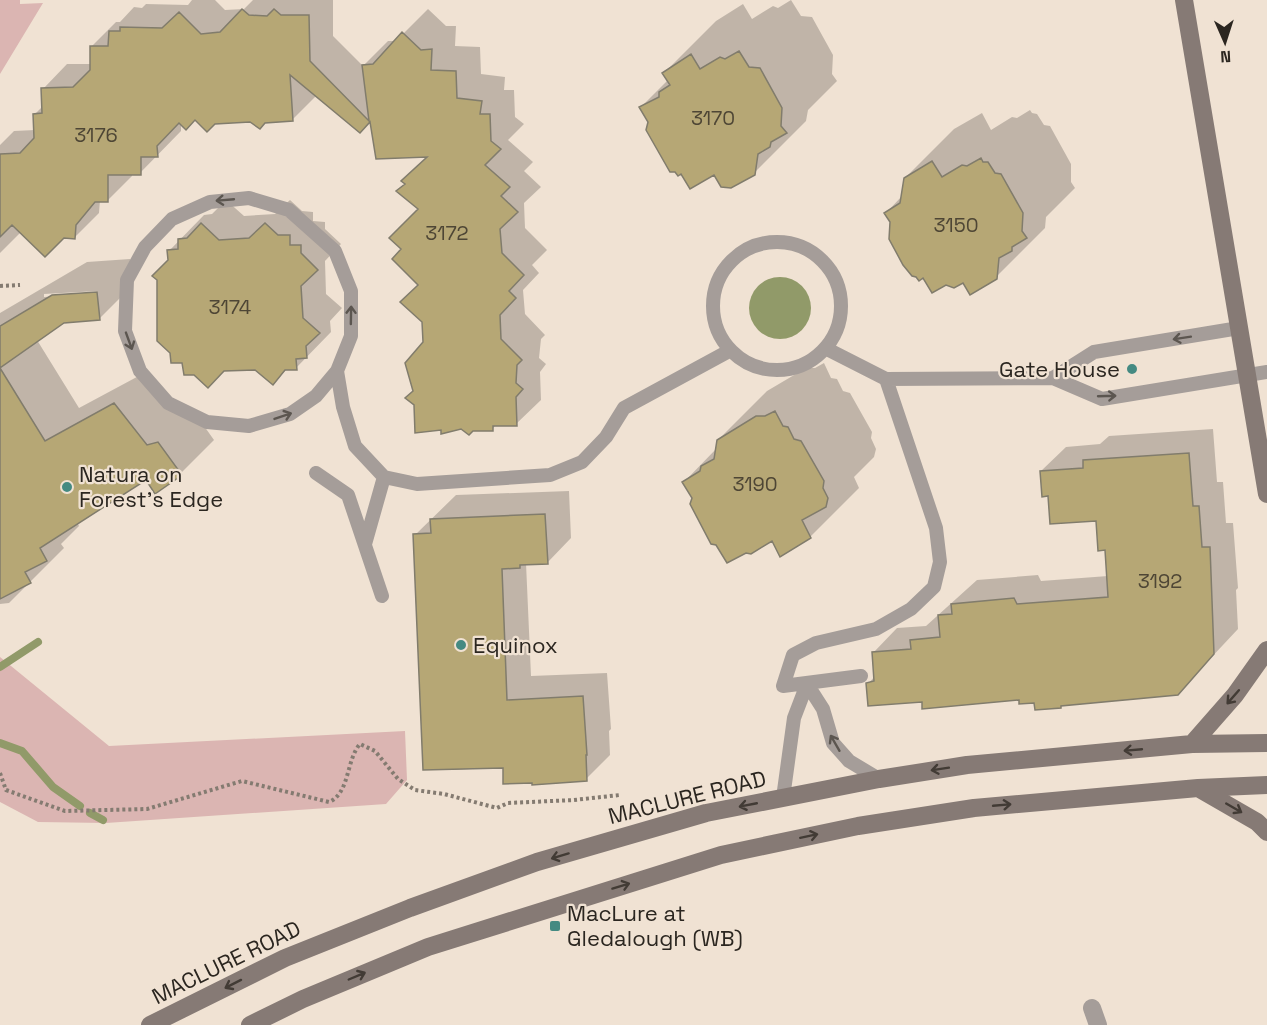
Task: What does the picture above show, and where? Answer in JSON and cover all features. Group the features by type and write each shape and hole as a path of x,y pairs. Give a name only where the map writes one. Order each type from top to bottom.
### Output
{"main road":[{"path":"1184,0 1267,494"},
{"path":"1192,744 1235,695 1267,650"},
{"name":"MACLURE ROAD","path":"150,1025 285,958 410,908 537,862 706,813 879,779 966,765 1192,744 1267,743"},
{"path":"250,1025 303,999 428,947 721,855 858,826 974,808 1198,788 1267,785"},
{"path":"1198,788 1257,822 1267,832"}],"street":[{"path":"1092,1008 1098,1025"}],"lane":[{"path":"337,371 316,396 290,414 249,426 207,422 168,403 140,371 125,331 127,280 145,247 172,219 210,202 249,198 289,210 335,251 351,291 351,336 337,371 343,407 354,446 384,477 417,484 550,475 582,462 606,437 624,408 729,351"},
{"path":"782,242 810,250 830,268 841,293 841,321 827,349 799,368 761,370 729,351 714,322 713,296 724,269 748,248 782,242"},
{"path":"1053,378 1094,352 1239,328"},
{"path":"827,349 886,379 1053,378 1102,399 1267,372"},
{"path":"861,676 783,686 793,655 816,644 876,629 911,609 934,587 940,562 936,528 886,379"},
{"path":"316,473 348,495 382,596"},
{"path":"365,544 384,477"},
{"path":"807,684 823,709 832,743 849,761 879,779"},
{"path":"783,798 794,718 807,684"}],"path":[{"path":"0,286 20,285"},
{"path":"0,773 6,790 65,811 147,809 242,781 329,802 341,793 355,750 360,744 375,751 398,779 415,790 444,794 497,808 508,803 620,795"}],"shaded area":[{"path":"0,0 20,0 20,4 43,3 0,74"},
{"path":"780,277 792,279 802,286 809,296 811,308 809,320 802,330 792,337 780,339 768,337 758,330 751,320 749,308 751,296 758,286 768,279"},
{"path":"0,657 109,746 405,731 407,780 386,804 106,823 38,822 0,802"}],"building":[{"path":"242,9 249,15 267,16 274,9 281,15 309,15 310,61 369,121 362,65 373,64 402,32 421,50 432,49 431,70 456,71 457,98 482,101 480,114 490,114 491,141 501,149 485,165 510,187 501,196 518,212 500,229 502,253 524,275 509,291 516,298 500,315 501,339 522,360 517,365 516,383 523,389 516,397 517,426 493,426 493,431 473,431 469,435 461,429 441,434 441,430 415,433 414,405 405,398 413,391 405,363 423,342 422,322 400,302 418,285 392,259 401,249 389,238 418,209 396,191 405,184 401,181 427,157 376,159 370,122 360,133 290,75 293,121 265,123 260,129 250,122 215,124 207,132 195,120 186,130 179,123 157,146 158,157 141,157 141,175 108,175 108,202 95,202 76,225 75,239 64,238 45,257 12,225 0,237 0,154 20,153 34,138 33,114 42,113 41,88 73,87 90,70 90,46 108,46 109,31 120,31 120,27 162,28 179,12 201,34 220,32"},
{"path":"739,51 749,67 760,68 782,108 781,126 787,133 771,142 770,147 758,154 755,175 731,188 721,187 714,175 690,189 681,174 678,176 675,172 670,172 646,130 648,122 639,107 659,97 659,92 670,85 662,73 691,54 700,69 720,57 725,59"},
{"path":"981,158 983,162 988,162 995,173 1001,174 1023,213 1022,231 1027,238 1012,247 1012,251 999,258 997,279 970,295 963,283 954,288 946,285 932,293 923,278 919,281 903,265 889,239 890,222 884,213 900,203 904,178 932,161 942,177 962,165 967,166"},
{"path":"201,223 219,240 249,238 265,223 278,235 290,235 290,245 301,245 301,253 318,270 301,286 303,318 320,333 306,346 307,358 296,359 297,370 285,370 273,385 255,370 224,371 208,388 194,375 184,375 182,363 171,363 170,353 157,341 157,280 152,276 168,260 167,250 178,249 178,239 187,238"},
{"path":"97,292 100,320 64,323 0,368 0,326 52,295"},
{"name":"Natura on Forest's Edge","path":"0,368 45,441 114,403 147,445 158,442 182,475 155,494 146,480 40,548 47,561 25,572 31,583 0,599"},
{"path":"775,411 783,426 788,427 794,439 801,441 824,481 823,488 828,498 826,507 802,520 811,538 780,557 772,541 751,554 746,553 727,563 716,545 711,544 690,504 692,498 682,482 700,471 701,466 714,459 717,440 756,416 765,416"},
{"path":"1189,453 1193,506 1199,506 1202,547 1210,547 1214,654 1178,695 1035,710 1034,703 1019,704 1019,700 922,709 922,702 868,706 866,683 874,681 872,652 911,649 910,640 940,637 938,615 952,614 951,604 1014,598 1017,604 1108,597 1105,550 1098,551 1096,521 1050,524 1048,496 1042,497 1040,471 1083,468 1083,460"},
{"name":"Equinox","path":"545,514 548,564 520,565 520,568 502,569 507,700 583,696 587,781 532,785 532,783 503,784 503,768 423,770 413,534 431,533 430,519"}],"waterway":[{"path":"0,667 38,642"},
{"path":"0,743 22,751 53,787 80,806"},
{"path":"90,813 103,820"}],"place":[{"name":"Gate House","path":"1132,369"},
{"name":"Natura on Forest's Edge","path":"67,487"},
{"name":"Equinox","path":"461,645"},
{"name":"MacLure at Gledalough (WB)","path":"555,926"}]}
